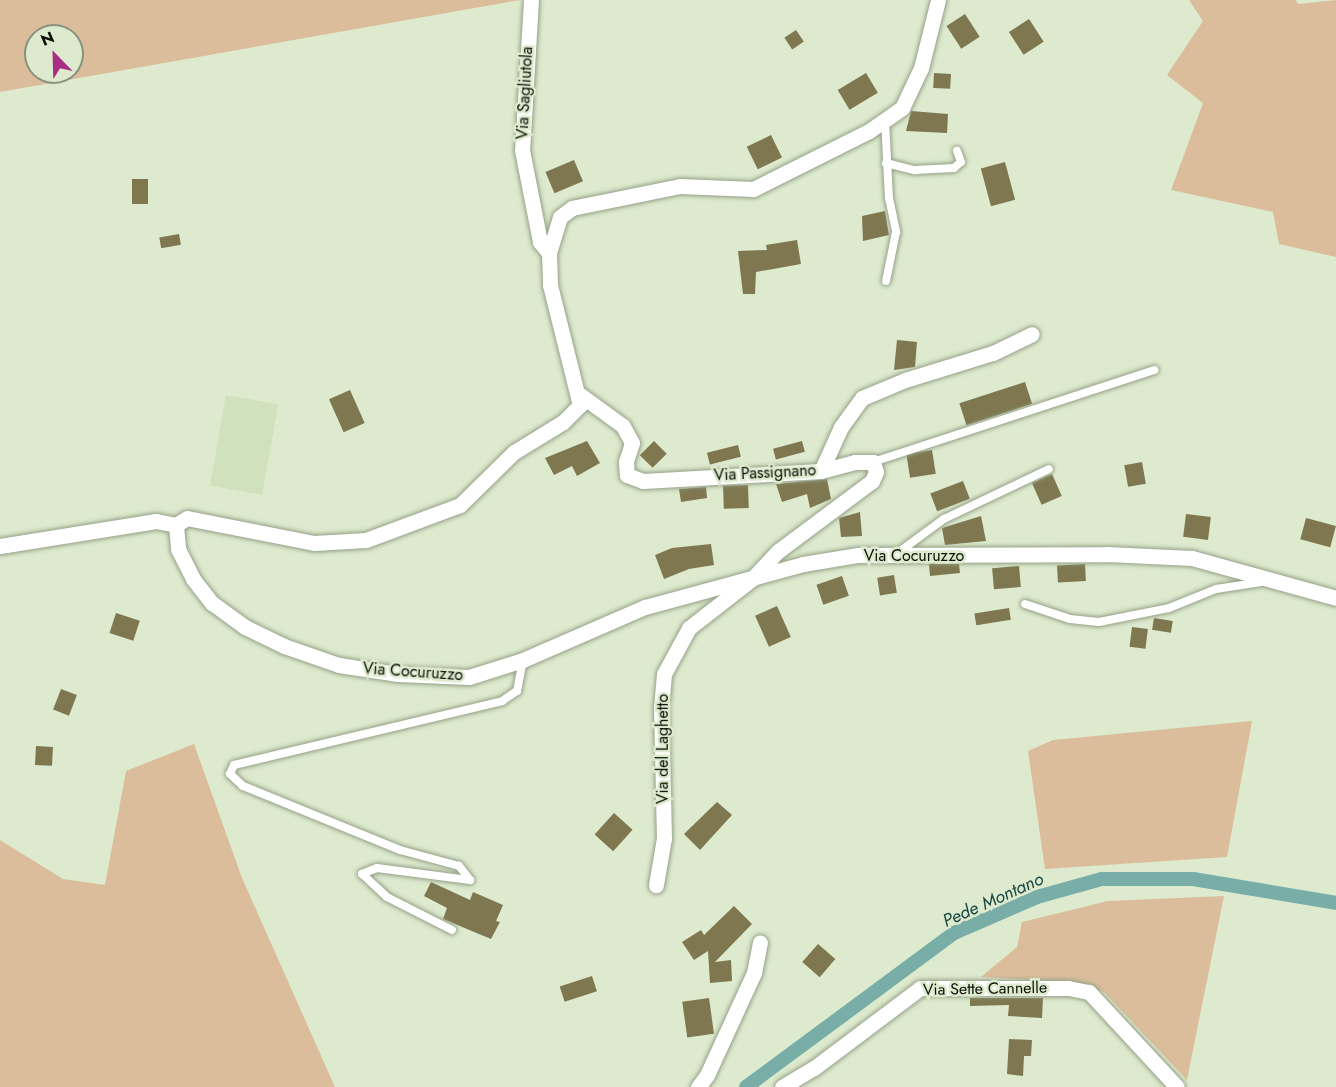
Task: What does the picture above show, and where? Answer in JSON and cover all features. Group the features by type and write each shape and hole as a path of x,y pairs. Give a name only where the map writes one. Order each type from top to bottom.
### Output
{"street":[{"name":"Via Sagliutola","path":"531,0 522,150 540,242 549,253"},
{"path":"0,546 156,521 176,525 195,517 314,543 366,540 460,505 514,452 563,422 580,405 579,394 561,341 550,285 549,253 560,217 572,208 680,186 753,189 885,120 902,108 921,68 938,0"},
{"path":"820,471 841,427 862,398 993,353 1032,334"},
{"name":"Via Passignano","path":"579,394 623,426 632,444 626,462 627,475 643,481 820,471 873,462"},
{"path":"753,578 778,551 872,481 876,472 873,462"},
{"name":"Via Cocuruzzo","path":"176,525 178,549 193,579 212,603 245,627 284,646 339,665 398,674 469,677 523,660 645,607 803,564 899,552 1192,558 1287,581 1336,598"},
{"name":"Via del Laghetto","path":"656,885 664,838 660,751 664,674 689,628 753,578"},
{"path":"698,1087 707,1075 754,974 760,943"},
{"name":"Via Sette Cannelle","path":"782,1087 814,1068 920,988 1068,987 1089,992 1177,1087"}],"lane":[{"path":"885,120 886,163 896,232 886,281"},
{"path":"886,163 915,171 954,168 961,162 957,151"},
{"path":"873,462 1154,370"},
{"path":"899,552 944,519 1049,469"},
{"path":"1025,604 1070,619 1099,622 1169,608 1224,587 1287,581"},
{"path":"452,930 387,897 362,874 377,867 470,880 459,867 400,850 243,786 230,774 234,765 502,701 517,691 523,660"}],"shaded area":[{"path":"0,0 520,0 84,77 84,24 24,24 24,84 45,84 0,92"},
{"path":"1189,0 1295,0 1299,4 1336,0 1336,257 1279,244 1273,212 1171,190 1203,103 1167,75 1203,21"},
{"path":"226,395 278,404 262,495 210,486"},
{"path":"1252,721 1227,857 1045,869 1028,751 1053,740"},
{"path":"194,744 242,878 335,1087 0,1087 0,840 63,879 105,885 126,771"},
{"path":"1224,896 1187,1080 1104,992 1072,982 981,977 1017,947 1022,922 1108,901"}],"building":[{"path":"965,14 980,37 961,49 947,26"},
{"path":"1029,19 1044,42 1024,55 1009,32"},
{"path":"796,30 804,42 792,49 784,38"},
{"path":"866,73 878,93 850,110 838,90"},
{"path":"934,73 951,74 950,89 933,88"},
{"path":"911,111 948,114 947,133 906,131"},
{"path":"771,135 782,157 758,169 747,147"},
{"path":"574,160 583,181 554,193 545,172"},
{"path":"1005,162 1015,200 991,206 981,168"},
{"path":"132,179 148,179 148,204 132,204"},
{"path":"885,211 889,235 863,241 862,216"},
{"path":"179,234 181,245 161,248 159,237"},
{"path":"797,240 801,264 756,272 755,294 743,294 738,251 767,250 766,245"},
{"path":"897,340 917,342 915,367 894,370"},
{"path":"1025,382 1032,404 966,425 959,403"},
{"path":"350,390 365,423 344,432 329,399"},
{"path":"587,441 600,463 577,476 572,466 554,475 545,458"},
{"path":"654,441 667,454 653,468 640,455"},
{"path":"802,441 805,452 776,459 773,449"},
{"path":"738,445 741,457 710,464 707,453"},
{"path":"932,450 936,474 910,478 906,454"},
{"path":"1142,462 1146,484 1128,487 1124,465"},
{"path":"1052,474 1062,496 1042,505 1032,483"},
{"path":"827,479 831,499 810,508 807,494 782,502 776,484"},
{"path":"963,481 970,499 937,511 930,494"},
{"path":"748,485 749,508 724,509 723,486"},
{"path":"706,487 707,498 681,502 679,489"},
{"path":"860,512 862,536 841,537 839,518"},
{"path":"1186,514 1211,517 1208,540 1183,537"},
{"path":"981,516 986,541 945,545 942,528"},
{"path":"1306,518 1336,526 1330,547 1300,539"},
{"path":"711,544 714,565 689,569 664,579 655,555 672,548"},
{"path":"929,564 959,564 960,573 930,576"},
{"path":"1085,564 1086,581 1058,582 1057,565"},
{"path":"1019,566 1021,587 994,589 992,568"},
{"path":"894,575 897,593 880,595 877,578"},
{"path":"842,576 849,596 823,605 816,585"},
{"path":"777,606 791,637 769,647 755,616"},
{"path":"1009,608 1011,620 976,625 974,613"},
{"path":"116,613 140,621 133,641 110,633"},
{"path":"1154,618 1173,621 1171,633 1152,630"},
{"path":"1132,627 1148,629 1145,649 1130,647"},
{"path":"61,689 77,695 69,716 53,710"},
{"path":"36,746 53,747 52,766 35,765"},
{"path":"717,802 732,815 700,850 684,834"},
{"path":"614,813 633,830 613,851 595,835"},
{"path":"431,882 470,900 473,892 503,905 496,921 500,922 491,939 443,919 447,908 424,896"},
{"path":"734,906 752,924 715,962 731,960 732,981 710,983 708,951 694,960 682,942 701,930 704,935"},
{"path":"818,944 835,959 820,977 802,962"},
{"path":"592,976 597,991 565,1002 560,987"},
{"path":"709,998 714,1034 687,1037 682,1002"},
{"path":"970,998 1043,998 1042,1018 1008,1016 1009,1005 970,1006"},
{"path":"1009,1039 1032,1040 1031,1056 1024,1056 1023,1076 1007,1074"}],"waterway":[{"name":"Pede Montano","path":"746,1087 954,933 1037,897 1102,879 1193,879 1336,903"}]}
